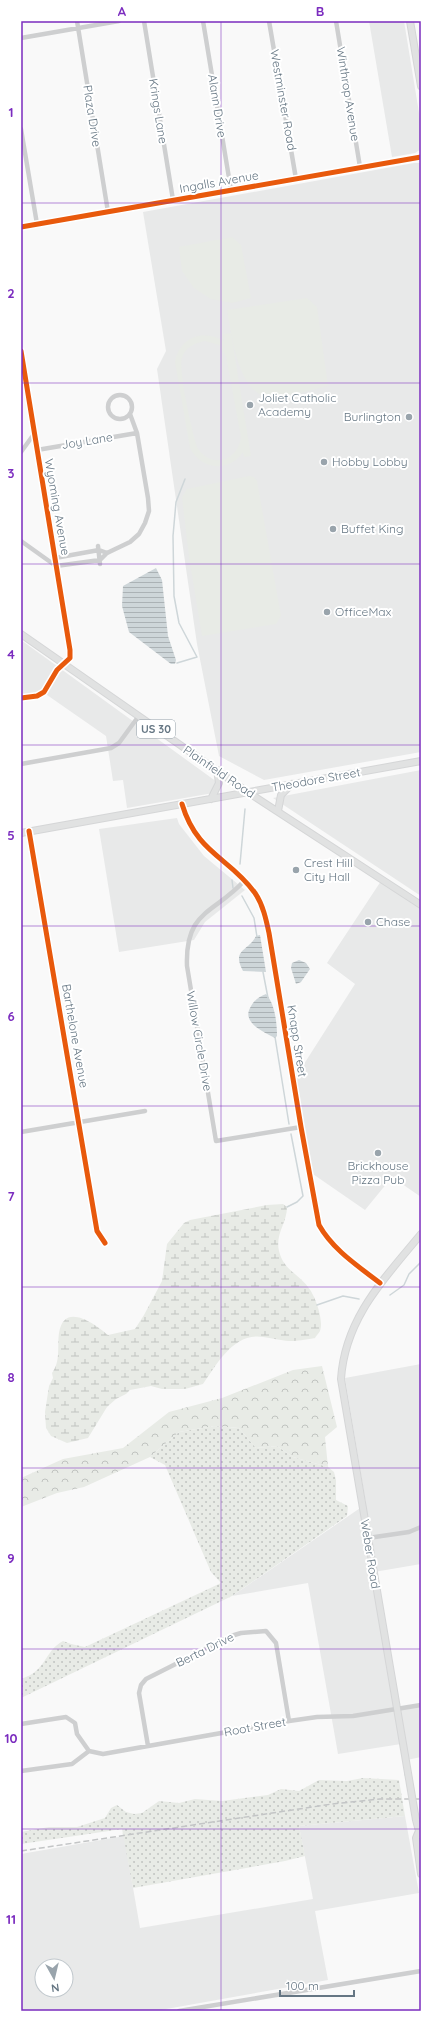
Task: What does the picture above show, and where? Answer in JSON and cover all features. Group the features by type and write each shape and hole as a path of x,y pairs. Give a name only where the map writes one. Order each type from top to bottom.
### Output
{"main road":[{"path":"410,21 421,86"},
{"name":"Plainfield Road","path":"21,634 248,793 421,905"},
{"name":"Theodore Street","path":"21,833 421,761"},
{"path":"210,799 219,783 217,770"},
{"path":"278,811 281,794 294,783"},
{"name":"Weber Road","path":"421,1234 380,1283 362,1310 350,1333 342,1359 341,1380 396,1709 416,1820 420,1834 416,1838 421,1874"}],"street":[{"name":"Plaza Drive","path":"77,21 108,212"},
{"path":"21,38 119,21"},
{"name":"Krings Lane","path":"144,21 173,200"},
{"name":"Alann Drive","path":"203,21 231,190"},
{"name":"Westminster Road","path":"269,21 296,179"},
{"name":"Winthrop Avenue","path":"336,21 360,167"},
{"path":"21,129 37,224"},
{"name":"Ingalls Avenue","path":"21,227 421,157"},
{"name":"Wyoming Avenue","path":"21,351 70,650 70,658 64,664"},
{"path":"21,541 56,566 100,562 107,553 130,542 139,534 148,512 148,498 137,433 130,414 132,406 129,399 122,395 110,400 108,407 113,417 124,419 130,414"},
{"name":"Joy Lane","path":"37,450 137,433"},
{"path":"21,452 34,434"},
{"path":"55,558 98,548 107,553"},
{"path":"98,548 100,562"},
{"path":"21,698 37,696 44,692 58,670 64,664"},
{"path":"21,764 111,748 119,744 138,717"},
{"name":"Knapp Street","path":"182,804 187,821 194,833 205,846 244,881 255,893 262,906 267,927 319,1225 327,1238 338,1250 380,1283"},
{"name":"Barthelone Avenue","path":"30,831 98,1231 105,1243"},
{"name":"Willow Circle Drive","path":"244,881 232,894 203,914 195,924 186,951 187,966 216,1141 301,1127"},
{"path":"21,1132 144,1111"},
{"path":"368,1538 409,1532 421,1527"},
{"name":"Berta Drive","path":"148,1746 139,1693 141,1685 146,1679 231,1636 241,1633 266,1631 276,1643 289,1721"},
{"name":"Root Street","path":"89,1751 103,1754 289,1721 317,1717 353,1716 421,1705"},
{"path":"21,1724 66,1717 75,1723 77,1734 89,1751 72,1764 21,1771"},
{"path":"179,2011 421,1971"}],"shaded area":[{"path":"369,21 404,21 421,125 421,149 415,153 392,157"},
{"path":"414,163 421,163 421,752 264,780 219,756 197,644 157,369 166,351 143,212"},
{"path":"156,568 162,580 168,636 176,660 175,664 171,664 129,632 122,606 123,586"},
{"path":"21,640 217,782 219,792 127,808 123,780 113,781 106,736 47,695 23,695 21,679"},
{"path":"421,770 421,896 273,798"},
{"path":"177,818 179,824 204,856 245,890 205,922 194,940 119,952 99,829"},
{"path":"381,881 421,907 421,1197 392,1177 365,1210 310,1172 293,1075 297,1075 355,984 327,963"},
{"path":"260,935 266,972 243,971 240,964 240,954 256,936"},
{"path":"299,960 306,963 310,969 301,982 296,984 291,968 292,963"},
{"path":"266,994 272,1003 275,1014 277,1036 275,1038 260,1030 251,1023 249,1018 248,1013 253,1003"},
{"path":"421,1364 421,1564 374,1572 401,1744 338,1754 308,1583 232,1596 366,1504 345,1378"},
{"path":"421,1706 421,1757 407,1760 397,1710"},
{"path":"405,1816 419,1893 315,1911 328,1980 155,2011 21,2011 21,1854 124,1836 140,1928 313,1899 299,1826"}],"green space":[{"path":"232,237 241,245 251,298 232,303 211,299 194,288 182,271 179,247"},
{"path":"307,298 317,307 328,386 301,393 274,397 262,395 252,388 239,364 231,335 227,310"},
{"path":"231,333 251,456 244,457 243,452 237,459 230,463 223,466 215,466 201,461 190,448 175,362 182,346 187,341 200,336 208,336 216,337 224,341 223,334","holes":["205,341 219,345 226,356 241,437 239,446 235,452 223,460 209,458 202,454 197,447 186,401 181,365 183,354 194,344"]},
{"path":"249,476 254,477 257,481 281,616 276,624 202,636 189,557 182,497 187,489"},
{"path":"283,1204 287,1207 279,1239 279,1251 284,1263 304,1282 311,1291 316,1302 320,1314 321,1326 320,1331 315,1338 299,1341 263,1337 243,1339 227,1351 203,1384 185,1389 162,1389 151,1386 130,1390 107,1407 88,1438 67,1443 51,1436 46,1428 45,1412 49,1386 53,1378 52,1373 57,1364 59,1333 62,1323 67,1318 80,1318 88,1321 108,1335 135,1329 162,1281 167,1244 184,1223 190,1220 267,1205"},
{"path":"322,1366 337,1427 325,1437 328,1467 293,1457 277,1446 256,1448 239,1428 214,1426 179,1432 150,1457 84,1487 57,1493 21,1507 21,1478 63,1459 123,1448 169,1412 222,1398 293,1370"},
{"path":"214,1426 239,1428 256,1448 277,1446 293,1457 328,1467 334,1472 336,1480 336,1500 348,1506 347,1516 232,1596 21,1698 21,1679 36,1671 52,1650 63,1641 85,1647 221,1583 211,1572 165,1465 150,1457 179,1432"},
{"path":"363,1778 399,1780 405,1816 299,1826 305,1856 285,1861 133,1888 122,1829 21,1844 21,1832 49,1827 77,1827 105,1818 111,1808 117,1805 126,1812 134,1814 142,1813 159,1801 179,1803 195,1799 222,1801 268,1795 281,1789 299,1791 319,1780 347,1781"}],"waterway":[{"path":"177,663 197,657 179,623 174,596 173,536 176,502 185,479"},
{"path":"240,864 245,809"},
{"path":"232,880 233,888"},
{"path":"242,896 254,918 257,937"},
{"path":"263,972 268,998"},
{"path":"275,1037 289,1124"},
{"path":"287,1207 297,1202 303,1196 291,1134"},
{"path":"390,1295 404,1285 409,1274 421,1262"},
{"path":"317,1305 343,1296 359,1299"}],"railway":[{"path":"21,1851 332,1804 380,1799 421,1799"}],"cycle path":[{"path":"21,227 421,157"},
{"path":"21,351 70,650 70,658 57,670 44,692 37,696 21,698"},
{"path":"182,804 188,821 196,834 214,854 245,881 260,902 269,933 301,1127 319,1225 331,1242 339,1250 380,1283"},
{"path":"29,831 97,1231 105,1243"}],"place":[{"name":"Joliet Catholic Academy","path":"250,405"},
{"name":"Burlington","path":"409,417"},
{"name":"Hobby Lobby","path":"324,462"},
{"name":"Buffet King","path":"333,529"},
{"name":"OfficeMax","path":"327,612"},
{"name":"Crest Hill City Hall","path":"296,870"},
{"name":"Chase","path":"368,922"},
{"name":"Brickhouse Pizza Pub","path":"378,1153"}]}
